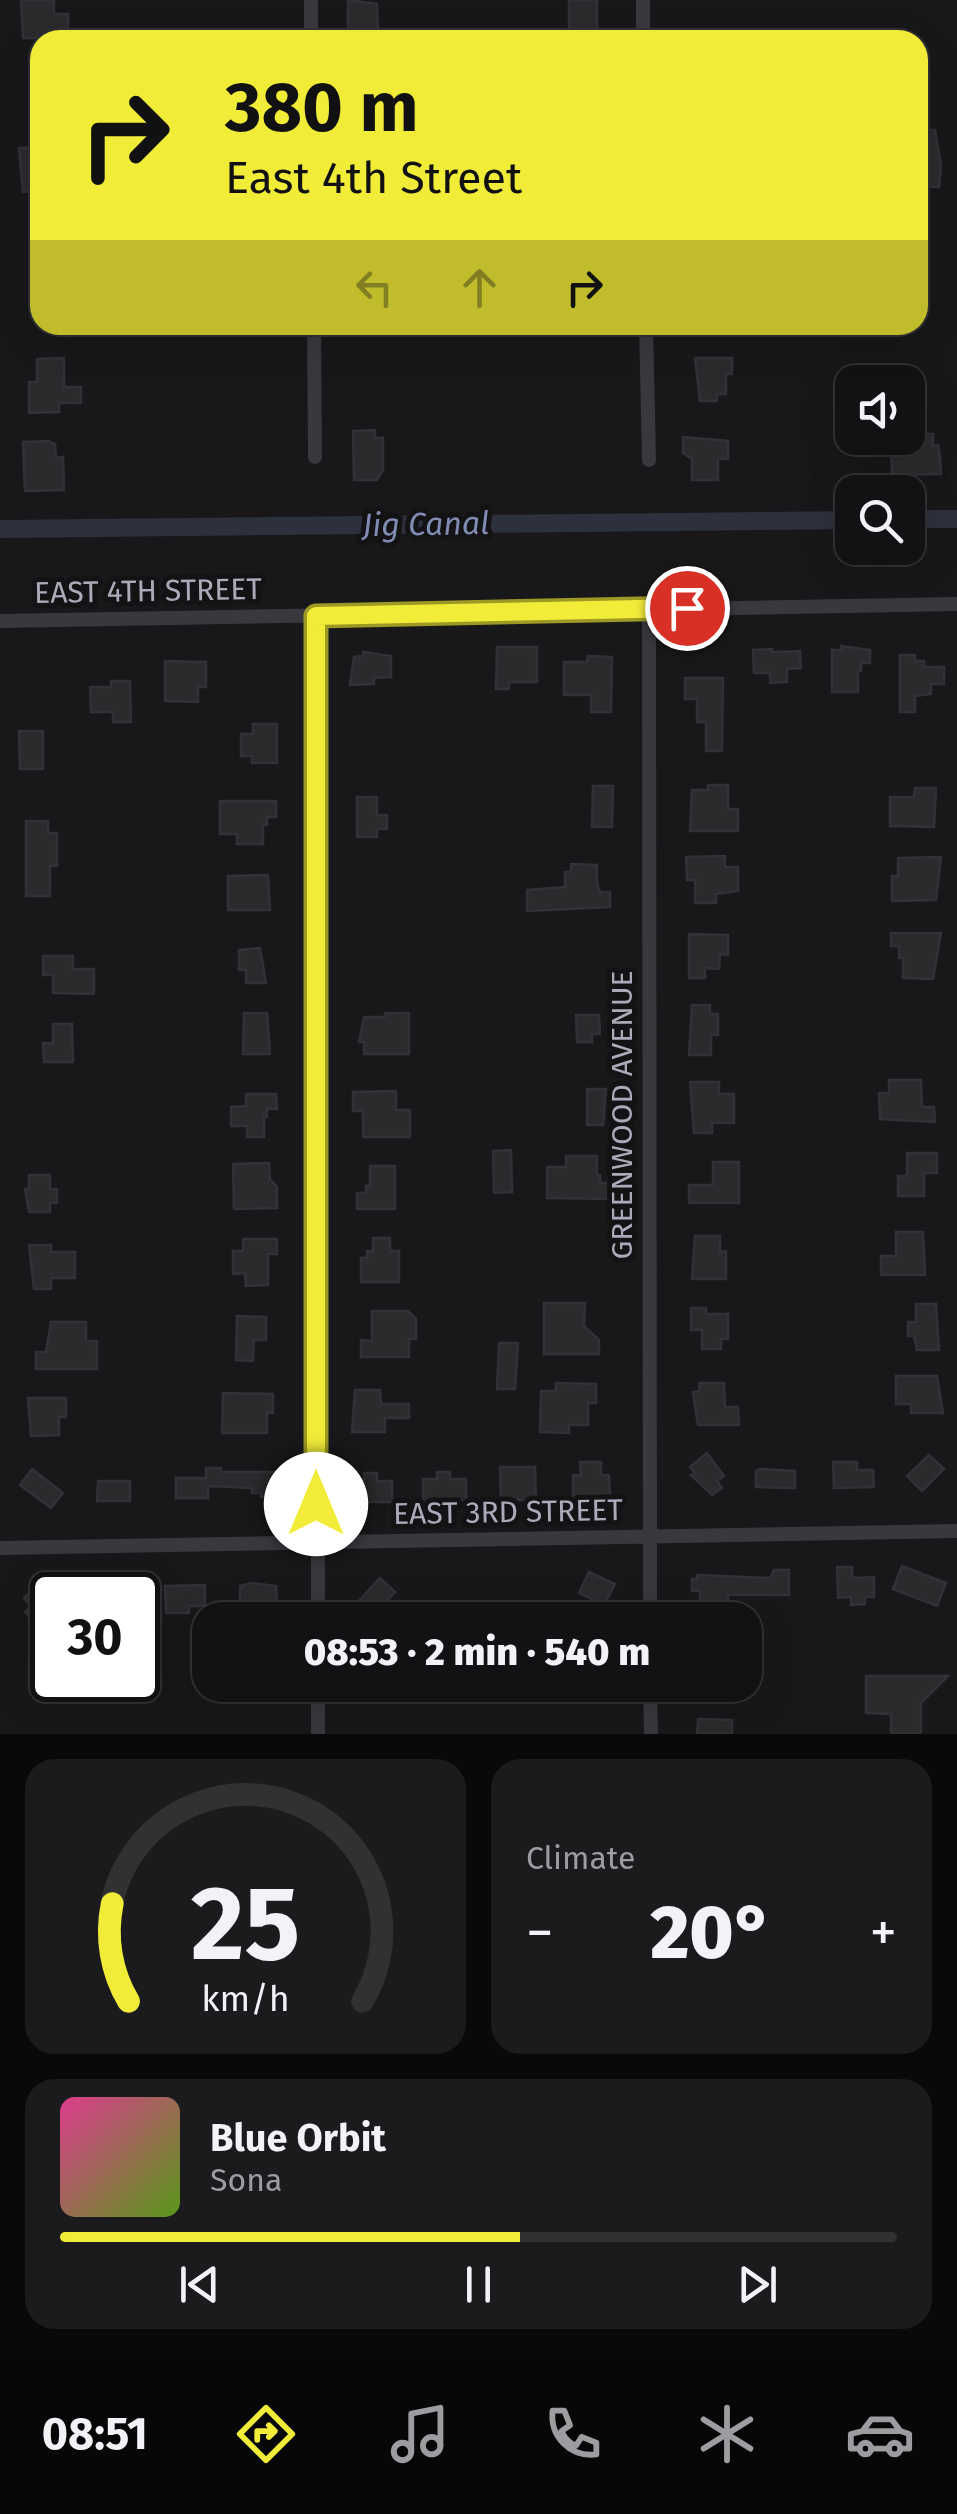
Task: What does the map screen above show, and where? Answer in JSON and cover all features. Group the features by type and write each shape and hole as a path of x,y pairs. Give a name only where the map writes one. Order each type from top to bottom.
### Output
{"street":[{"path":"311,0 311,30"},
{"path":"643,0 644,30"},
{"path":"314,335 315,457"},
{"path":"646,335 649,460"},
{"name":"EAST 4TH STREET","path":"0,621 957,604"},
{"name":"GREENWOOD AVENUE","path":"649,610 650,1602"},
{"path":"316,616 318,1602"},
{"name":"EAST 3RD STREET","path":"0,1548 957,1531"},
{"path":"318,1702 318,1734"},
{"path":"650,1702 650,1734"}],"building":[{"path":"21,0 54,0 54,14 68,14 68,30 30,30 30,38 23,38"},
{"path":"348,0 377,4 378,30 348,30"},
{"path":"569,0 597,0 597,30 569,30"},
{"path":"928,130 935,130 941,165 939,187 928,187"},
{"path":"30,147 30,192 23,192 19,148"},
{"path":"64,358 64,387 81,387 81,403 59,403 59,412 29,413 29,382 37,382 37,359"},
{"path":"695,358 732,358 732,374 726,374 726,394 717,394 717,401 700,401"},
{"path":"375,430 375,438 383,438 383,470 377,480 354,480 353,431"},
{"path":"925,434 933,434 941,474 892,475 891,455 925,455"},
{"path":"683,437 728,441 728,459 718,459 718,480 692,480 692,459 683,453"},
{"path":"23,442 55,444 56,458 63,457 64,490 25,491"},
{"path":"841,646 870,650 870,663 861,663 858,671 858,692 832,692 832,650 841,650"},
{"path":"497,647 537,647 537,682 509,682 509,689 496,689"},
{"path":"753,650 800,651 801,668 787,669 787,682 770,683 770,673 754,673"},
{"path":"363,652 391,656 391,677 374,678 374,684 350,685 354,657 363,656"},
{"path":"900,655 915,655 915,661 924,661 924,667 944,667 944,684 931,684 931,694 915,696 915,712 900,712"},
{"path":"588,656 612,657 611,712 591,712 591,695 564,695 564,662 587,662"},
{"path":"165,661 206,662 206,687 198,687 198,702 165,701"},
{"path":"685,678 723,678 722,751 706,751 706,722 697,722 697,699 685,699"},
{"path":"111,681 130,681 131,722 113,722 113,712 91,712 90,687 111,687"},
{"path":"253,724 277,724 277,763 252,763 252,756 241,756 241,734 253,734"},
{"path":"19,731 43,731 43,769 20,769"},
{"path":"708,785 728,785 728,809 738,809 738,831 690,831 692,790 708,790"},
{"path":"593,786 613,786 612,827 592,827"},
{"path":"915,788 936,788 934,827 890,826 890,797 914,797"},
{"path":"357,797 377,797 377,815 387,815 387,829 377,829 377,837 357,837"},
{"path":"220,801 276,801 276,817 267,817 267,825 263,825 263,844 237,844 237,834 220,834"},
{"path":"26,821 48,821 48,833 57,833 57,866 50,866 50,896 26,896"},
{"path":"725,856 725,867 738,867 738,891 716,894 716,903 695,903 695,880 687,880 686,857"},
{"path":"941,857 936,900 892,901 892,876 898,876 898,858"},
{"path":"571,864 597,865 600,892 610,892 610,907 527,911 527,890 565,887 565,872 571,872"},
{"path":"268,875 270,910 228,910 228,876"},
{"path":"891,933 941,933 933,979 903,978 903,958 899,958 899,946 891,946"},
{"path":"689,934 728,935 728,955 720,954 719,969 705,968 705,978 689,978"},
{"path":"260,948 266,983 246,983 246,970 239,970 239,950"},
{"path":"43,956 73,956 73,969 94,969 94,994 53,993 53,975 43,975"},
{"path":"692,1005 710,1005 710,1014 718,1014 718,1035 711,1035 711,1055 689,1055"},
{"path":"244,1013 267,1013 270,1054 243,1054"},
{"path":"385,1013 409,1013 409,1054 364,1054 364,1042 359,1042 364,1017 385,1017"},
{"path":"576,1015 599,1015 600,1034 592,1034 592,1042 577,1042"},
{"path":"53,1024 72,1024 73,1062 44,1062 43,1043 53,1043"},
{"path":"889,1080 921,1080 922,1107 934,1107 935,1122 880,1119 879,1093 889,1093"},
{"path":"690,1082 719,1082 719,1094 734,1094 734,1123 712,1123 712,1133 694,1133"},
{"path":"587,1089 606,1089 603,1125 587,1125"},
{"path":"396,1091 396,1110 410,1110 410,1137 363,1137 363,1111 353,1111 353,1092"},
{"path":"246,1094 276,1094 277,1109 267,1109 264,1117 264,1137 247,1137 247,1126 231,1126 231,1107 246,1106"},
{"path":"511,1150 512,1192 494,1193 493,1151"},
{"path":"907,1153 937,1153 937,1173 924,1173 924,1196 898,1196 898,1176 907,1176"},
{"path":"566,1156 597,1156 597,1175 600,1183 609,1183 609,1199 547,1198 547,1167 566,1167"},
{"path":"713,1162 739,1162 739,1203 689,1203 689,1185 713,1185"},
{"path":"269,1163 270,1179 277,1187 277,1208 234,1209 233,1164"},
{"path":"370,1166 395,1166 395,1209 357,1209 357,1193 366,1193 366,1186 370,1186"},
{"path":"29,1175 50,1175 50,1189 57,1189 57,1203 50,1203 50,1212 29,1212 25,1189 29,1189"},
{"path":"896,1232 923,1232 925,1275 881,1275 881,1256 896,1256"},
{"path":"695,1236 720,1236 720,1252 726,1251 726,1279 692,1279"},
{"path":"373,1238 390,1238 390,1251 399,1251 399,1282 361,1282 361,1258 367,1258 367,1251 373,1251"},
{"path":"243,1239 277,1239 277,1254 268,1254 268,1285 246,1286 245,1273 233,1274 233,1251 243,1251"},
{"path":"29,1245 51,1245 51,1252 75,1252 75,1278 51,1278 51,1289 34,1289"},
{"path":"544,1303 585,1303 584,1326 599,1340 599,1354 544,1354"},
{"path":"916,1304 936,1304 939,1350 917,1350 914,1336 908,1336 908,1322 916,1322"},
{"path":"691,1308 706,1308 706,1314 728,1314 728,1339 721,1339 721,1349 702,1349 702,1330 691,1330"},
{"path":"372,1311 408,1311 416,1319 416,1339 409,1339 409,1357 361,1357 361,1340 372,1341"},
{"path":"237,1316 266,1317 266,1340 254,1340 253,1361 236,1360"},
{"path":"51,1322 86,1322 86,1341 97,1341 97,1369 36,1369 36,1352 46,1352"},
{"path":"499,1343 518,1343 515,1389 497,1389"},
{"path":"896,1376 937,1376 943,1413 911,1413 911,1404 896,1404"},
{"path":"556,1383 596,1384 596,1403 588,1403 588,1425 569,1425 569,1433 540,1432 541,1391 556,1391"},
{"path":"699,1383 724,1383 725,1407 738,1407 739,1425 698,1425 693,1392 700,1391"},
{"path":"355,1390 380,1390 381,1404 409,1404 409,1418 385,1418 385,1432 352,1432"},
{"path":"223,1393 273,1394 273,1413 267,1413 267,1433 222,1433"},
{"path":"28,1398 66,1398 66,1417 59,1417 59,1435 31,1436"},
{"path":"707,1453 724,1476 717,1481 722,1488 712,1495 691,1475 695,1473 690,1467"},
{"path":"929,1455 944,1469 922,1491 907,1476"},
{"path":"580,1462 601,1462 601,1475 609,1475 610,1497 573,1497 573,1475 581,1475"},
{"path":"833,1462 857,1462 857,1470 873,1470 874,1487 834,1488"},
{"path":"500,1467 535,1467 536,1500 501,1500"},
{"path":"206,1468 221,1468 221,1472 279,1472 279,1497 261,1497 261,1493 252,1493 252,1488 208,1486 208,1498 176,1498 176,1478 206,1478"},
{"path":"32,1469 63,1493 51,1508 20,1485"},
{"path":"756,1471 795,1471 795,1488 756,1487"},
{"path":"437,1472 450,1472 450,1479 466,1479 466,1501 423,1501 423,1479 437,1479"},
{"path":"364,1473 377,1473 377,1481 392,1481 392,1502 353,1502 353,1480 364,1480"},
{"path":"98,1481 130,1481 130,1501 97,1501"},
{"path":"902,1566 946,1583 937,1606 893,1589"},
{"path":"837,1567 852,1567 852,1576 856,1578 874,1577 874,1597 865,1597 865,1604 851,1605 851,1597 838,1598"},
{"path":"774,1570 789,1570 789,1595 728,1595 728,1602 700,1602 700,1591 692,1591 692,1579 697,1579 697,1575 770,1578"},
{"path":"589,1572 615,1584 606,1602 579,1593"},
{"path":"380,1578 395,1592 385,1602 358,1602"},
{"path":"205,1585 205,1602 192,1602 189,1613 166,1613 165,1586"},
{"path":"240,1586 276,1586 277,1602 240,1602"},
{"path":"866,1676 948,1676 921,1703 921,1732 891,1734 891,1714 866,1713"},
{"path":"698,1719 732,1720 732,1734 697,1734"}],"waterway":[{"name":"Jig Canal","path":"925,519 957,519"},
{"name":"Jig Canal","path":"0,529 835,520"}],"route":[{"path":"316,1504 316,616 687,608"}]}
